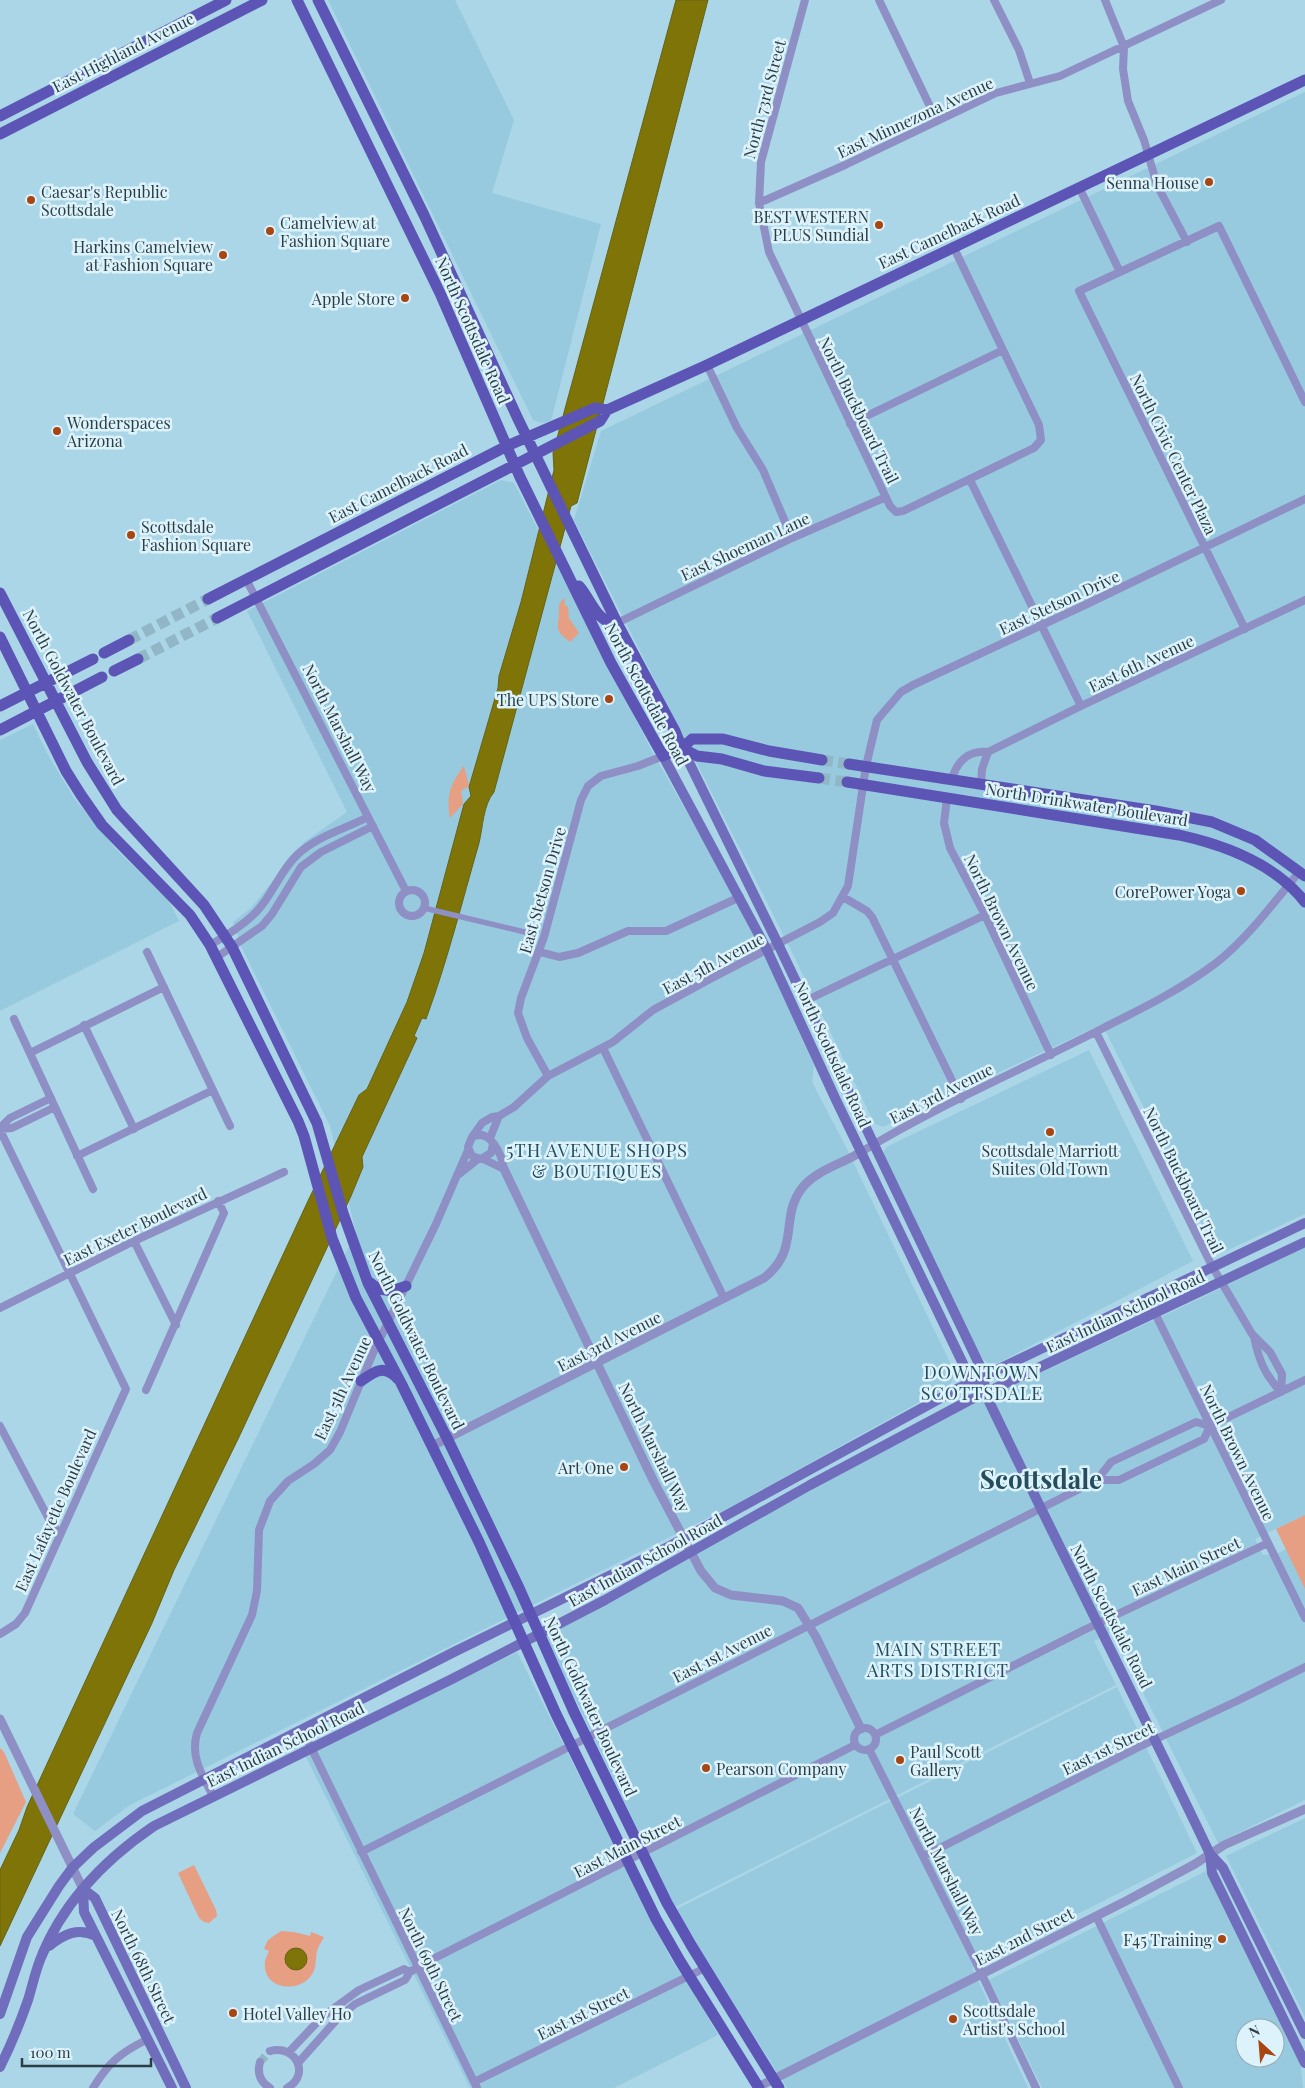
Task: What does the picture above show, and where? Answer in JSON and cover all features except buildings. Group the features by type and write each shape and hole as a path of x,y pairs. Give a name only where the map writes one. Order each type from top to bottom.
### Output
{"main road":[{"name":"East Highland Avenue","path":"0,116 226,0"},
{"name":"East Highland Avenue","path":"0,134 262,0"},
{"name":"North Scottsdale Road","path":"297,0 440,293 515,465 558,556 611,663 740,897 972,1382 985,1393"},
{"name":"North Scottsdale Road","path":"318,0 424,215 527,437 540,451 548,481 616,622 675,731 778,944 872,1145 984,1376 985,1393 1040,1508 1210,1854 1223,1868 1305,2034"},
{"path":"87,71 94,86"},
{"name":"East Camelback Road","path":"217,618 600,421 607,410 1305,80"},
{"name":"East Camelback Road","path":"208,599 507,446 595,408 607,410"},
{"path":"568,574 601,618 608,622 616,622"},
{"name":"North Goldwater Boulevard","path":"1,596 87,762 117,810 204,905 232,947 306,1096 328,1155 343,1213 367,1280 448,1438 531,1614 586,1738 671,1911 776,2083"},
{"name":"North Goldwater Boulevard","path":"0,637 70,778 102,825 190,915 217,957 298,1121 332,1238 347,1278 380,1340 479,1542 570,1745 656,1919 758,2088"},
{"path":"104,653 129,640"},
{"path":"0,706 93,659"},
{"path":"114,672 138,659"},
{"path":"0,730 102,677"},
{"path":"663,756 682,748 692,740 723,739 769,751 822,760"},
{"path":"682,748 697,756 722,759 764,771 819,778"},
{"name":"North Drinkwater Boulevard","path":"849,764 1212,822 1255,840 1303,874"},
{"name":"North Drinkwater Boulevard","path":"847,782 1204,840 1250,859 1289,885 1305,902"},
{"name":"East Indian School Road","path":"0,2014 27,1937 45,1907 73,1867 99,1842 134,1816 204,1778 683,1539 849,1447 972,1382 1305,1223"},
{"name":"East Indian School Road","path":"0,2067 12,2043 40,1960 69,1906 95,1874 118,1852 164,1820 605,1600 856,1461 985,1393 1305,1242"},
{"path":"367,1280 377,1289 387,1292 406,1286"},
{"path":"361,1381 372,1373 384,1370 391,1372 401,1383"},
{"path":"849,1447 856,1461"},
{"name":"North Scottsdale Road","path":"1210,1854 1212,1873 1305,2063"},
{"name":"North 68th Street","path":"83,1889 84,1912 171,2085"},
{"name":"North 68th Street","path":"83,1889 95,1898 186,2088"},
{"path":"46,1948 68,1933 83,1931 96,1936"},
{"path":"171,2085 180,2076"}],"street":[{"name":"North 73rd Street","path":"800,319 769,252 759,203 761,162 805,0"},
{"path":"879,0 937,121"},
{"path":"994,0 1019,50 1030,83"},
{"path":"1106,0 1124,47 1123,69 1128,102 1158,184 1187,242"},
{"name":"East Minnezona Avenue","path":"759,203 996,93 1060,76 1218,1"},
{"path":"1079,187 1120,272 1219,226 1305,402"},
{"path":"953,246 1039,425 1041,440 1034,448 970,480 1043,624 1081,706"},
{"name":"North Civic Center Plaza","path":"1120,272 1079,291 1245,629"},
{"name":"North Buckboard Trail","path":"800,319 850,424 896,512 903,512 970,480"},
{"path":"850,424 1003,350"},
{"path":"706,364 737,428 763,470 792,538"},
{"name":"East Shoeman Lane","path":"616,622 792,538 886,496"},
{"name":"East Stetson Drive","path":"864,785 866,766 877,720 900,692 913,684 1305,499"},
{"name":"North Marshall Way","path":"246,579 406,891"},
{"name":"East 6th Avenue","path":"952,780 958,763 963,759 980,751 988,752 1305,600"},
{"path":"980,784 988,752"},
{"name":"East Stetson Drive","path":"548,1076 524,1032 518,1013 521,998 540,952 581,800 588,786 601,776 638,766 663,756"},
{"name":"East 5th Avenue","path":"472,1136 482,1123 492,1117 499,1116 520,1103 548,1076 603,1048 653,1010 826,919 843,897 850,878 864,785"},
{"name":"North Brown Avenue","path":"947,798 944,824 950,848 985,916 1050,1055"},
{"path":"210,945 257,912 285,869 304,849 315,841 368,817"},
{"path":"217,957 262,926 272,914 302,867 321,852 373,826"},
{"name":"East 3rd Avenue","path":"432,1446 764,1278 780,1261 787,1244 791,1214 795,1202 807,1183 816,1176 961,1099 1171,993 1217,962 1247,934 1289,885 1303,874"},
{"path":"428,909 421,893 414,890 406,891 400,897 399,902 404,913 416,916 428,909 533,934"},
{"path":"540,952 560,957 578,953 628,931 666,931 740,897"},
{"path":"843,897 867,911 872,917 961,1099"},
{"path":"805,1001 985,916"},
{"path":"147,952 230,1126"},
{"path":"30,1053 164,987"},
{"path":"14,1020 94,1189"},
{"path":"84,1025 134,1130"},
{"name":"North Buckboard Trail","path":"1096,1032 1212,1266 1254,1337 1270,1352 1282,1374 1281,1392"},
{"path":"603,1048 724,1298"},
{"path":"77,1156 213,1090"},
{"path":"0,1129 10,1118 50,1098"},
{"path":"0,1129 12,1128 55,1107"},
{"path":"481,1159 491,1153 491,1141 499,1116"},
{"path":"0,1129 70,1274"},
{"path":"491,1141 482,1134 472,1136 468,1142 468,1150 472,1156 504,1169"},
{"name":"North Marshall Way","path":"491,1141 683,1539 701,1571 715,1588 731,1595 751,1596 791,1603 798,1608 809,1624 861,1729"},
{"name":"East 5th Avenue","path":"213,1796 196,1762 194,1742 252,1615 256,1601 260,1530 263,1517 277,1491 330,1450 340,1432 388,1322 459,1174 458,1169 468,1150"},
{"name":"East 5th Avenue","path":"459,1174 481,1159"},
{"name":"East Exeter Boulevard","path":"0,1308 134,1241 284,1172"},
{"path":"146,1390 224,1213 218,1201"},
{"path":"134,1241 176,1325"},
{"name":"East Lafayette Boulevard","path":"0,1634 16,1624 25,1612 126,1389 70,1274"},
{"name":"North Brown Avenue","path":"1147,1298 1305,1618"},
{"name":"North Buckboard Trail","path":"1254,1337 1258,1357 1269,1379 1281,1392"},
{"name":"East 1st Avenue","path":"1097,1480 1119,1480 1204,1439 1210,1426 1305,1380"},
{"name":"East 1st Avenue","path":"361,1852 1097,1480 1111,1462 1196,1422 1210,1426"},
{"path":"0,1426 51,1523 60,1534"},
{"name":"East Main Street","path":"875,1735 1098,1623 1268,1543"},
{"name":"East 1st Street","path":"924,1856 1305,1667"},
{"name":"North 68th Street","path":"0,1719 3,1731 34,1786 83,1889"},
{"name":"North 69th Street","path":"302,1729 475,2085"},
{"path":"861,1729 870,1729 875,1735 874,1745 869,1749 861,1750 855,1745 854,1735 861,1729"},
{"name":"East Main Street","path":"298,2063 339,2017 355,2004 405,1980 410,1972 418,1967 855,1745"},
{"name":"North Marshall Way","path":"869,1749 924,1856 1036,2088"},
{"name":"East 2nd Street","path":"758,2088 776,2083 981,1974 1161,1883 1224,1845 1305,1809"},
{"path":"1096,1916 1179,2088"},
{"name":"East 1st Street","path":"475,2085 705,1968"},
{"name":"East Main Street","path":"289,2052 322,2017 359,1990 404,1969 410,1972"},
{"path":"93,2088 104,2070 117,2056 148,2039"},
{"path":"270,2051 289,2052 298,2063 298,2076 295,2082 287,2088"},
{"path":"260,2062 259,2074 261,2080 270,2088"}],"shaded area":[{"path":"328,0 455,0 514,120 492,193 601,224 551,421 541,423 533,420"},
{"path":"676,0 708,0 577,503 571,506 494,792 485,810 479,843 434,997 426,1019 422,1018 414,1036 417,1038 362,1157 363,1167 351,1196 239,1437 174,1570 152,1623 0,1946 0,1870 19,1830 27,1807 307,1203 359,1095 367,1089 407,1002 424,953 464,804 471,796 469,787 498,688 499,676 521,602 554,470 553,453"},
{"path":"1305,92 1305,1214 1226,1251 1214,1248 1102,1024 883,1127 874,1123 793,954 574,520 601,431"},
{"path":"501,480 514,483 652,751 730,888 770,968 814,1065 812,1082 844,1143 955,1373 950,1385 734,1505 130,1805 95,1831 73,1814 356,1232 330,1126 241,946 233,922 251,908 304,842 347,812 247,611"},
{"path":"564,598 564,604 568,607 569,618 579,633 570,642 561,635 558,629 559,605"},
{"path":"33,724 47,753 74,798 116,849 169,901 179,921 0,1011 0,740"},
{"path":"464,766 469,786 461,791 463,804 450,818 450,790 455,778"},
{"path":"1089,1050 1193,1261 998,1363 989,1364 982,1358 884,1157 884,1151 888,1146"},
{"path":"1305,1246 1305,1515 1255,1539 1263,1555 1278,1553 1305,1540 1305,1800 1218,1843 1113,1632 1094,1641 1116,1685 675,1907 545,1636 753,1521 969,1406 1199,1299"},
{"path":"1305,1515 1305,1589 1276,1529"},
{"path":"517,1652 672,1961 690,1986 718,2035 614,2088 470,2088 306,1757"},
{"path":"1117,1687 1197,1853 972,1968 1028,2088 787,2088 675,1910"},
{"path":"0,1748 4,1752 26,1802 0,1853"},
{"path":"1305,1818 1305,2017 1226,1856"},
{"path":"194,1865 216,1910 217,1916 209,1923 199,1918 178,1873"},
{"path":"1206,1871 1279,2018 1235,2018 1235,2068 1285,2068 1285,2030 1300,2060 1303,2088 1042,2088 989,1980"},
{"path":"281,1931 310,1936 311,1932 324,1937 317,1951 315,1968 310,1977 304,1982 289,1987 274,1983 265,1971 265,1961 269,1951 264,1949 268,1940"},
{"path":"296,1948 306,1955 307,1959 300,1969 296,1970 286,1963 285,1959 292,1949"}],"tunnel":[{"path":"129,640 208,599"},
{"path":"138,659 217,618"},
{"path":"822,760 849,764"},
{"path":"819,778 847,782"},
{"path":"260,2062 270,2051"}],"place":[{"name":"Senna House","path":"1209,182"},
{"name":"Caesar's Republic Scottsdale","path":"31,200"},
{"name":"BEST WESTERN PLUS Sundial","path":"879,225"},
{"name":"Camelview at Fashion Square","path":"270,231"},
{"name":"Harkins Camelview at Fashion Square","path":"223,255"},
{"name":"Apple Store","path":"405,298"},
{"name":"Wonderspaces Arizona","path":"57,431"},
{"name":"Scottsdale Fashion Square","path":"131,535"},
{"name":"The UPS Store","path":"609,699"},
{"name":"CorePower Yoga","path":"1241,891"},
{"name":"Scottsdale Marriott Suites Old Town","path":"1050,1132"},
{"name":"Art One","path":"624,1467"},
{"name":"Paul Scott Gallery","path":"900,1760"},
{"name":"Pearson Company","path":"706,1768"},
{"name":"F45 Training","path":"1222,1939"},
{"name":"Hotel Valley Ho","path":"233,2013"},
{"name":"Scottsdale Artist's School","path":"953,2019"}],"district":[{"name":"5TH AVENUE SHOPS & BOUTIQUES","path":"597,1160"},
{"name":"DOWNTOWN SCOTTSDALE","path":"982,1382"},
{"name":"Scottsdale","path":"1041,1478"},
{"name":"MAIN STREET ARTS DISTRICT","path":"938,1659"}]}
